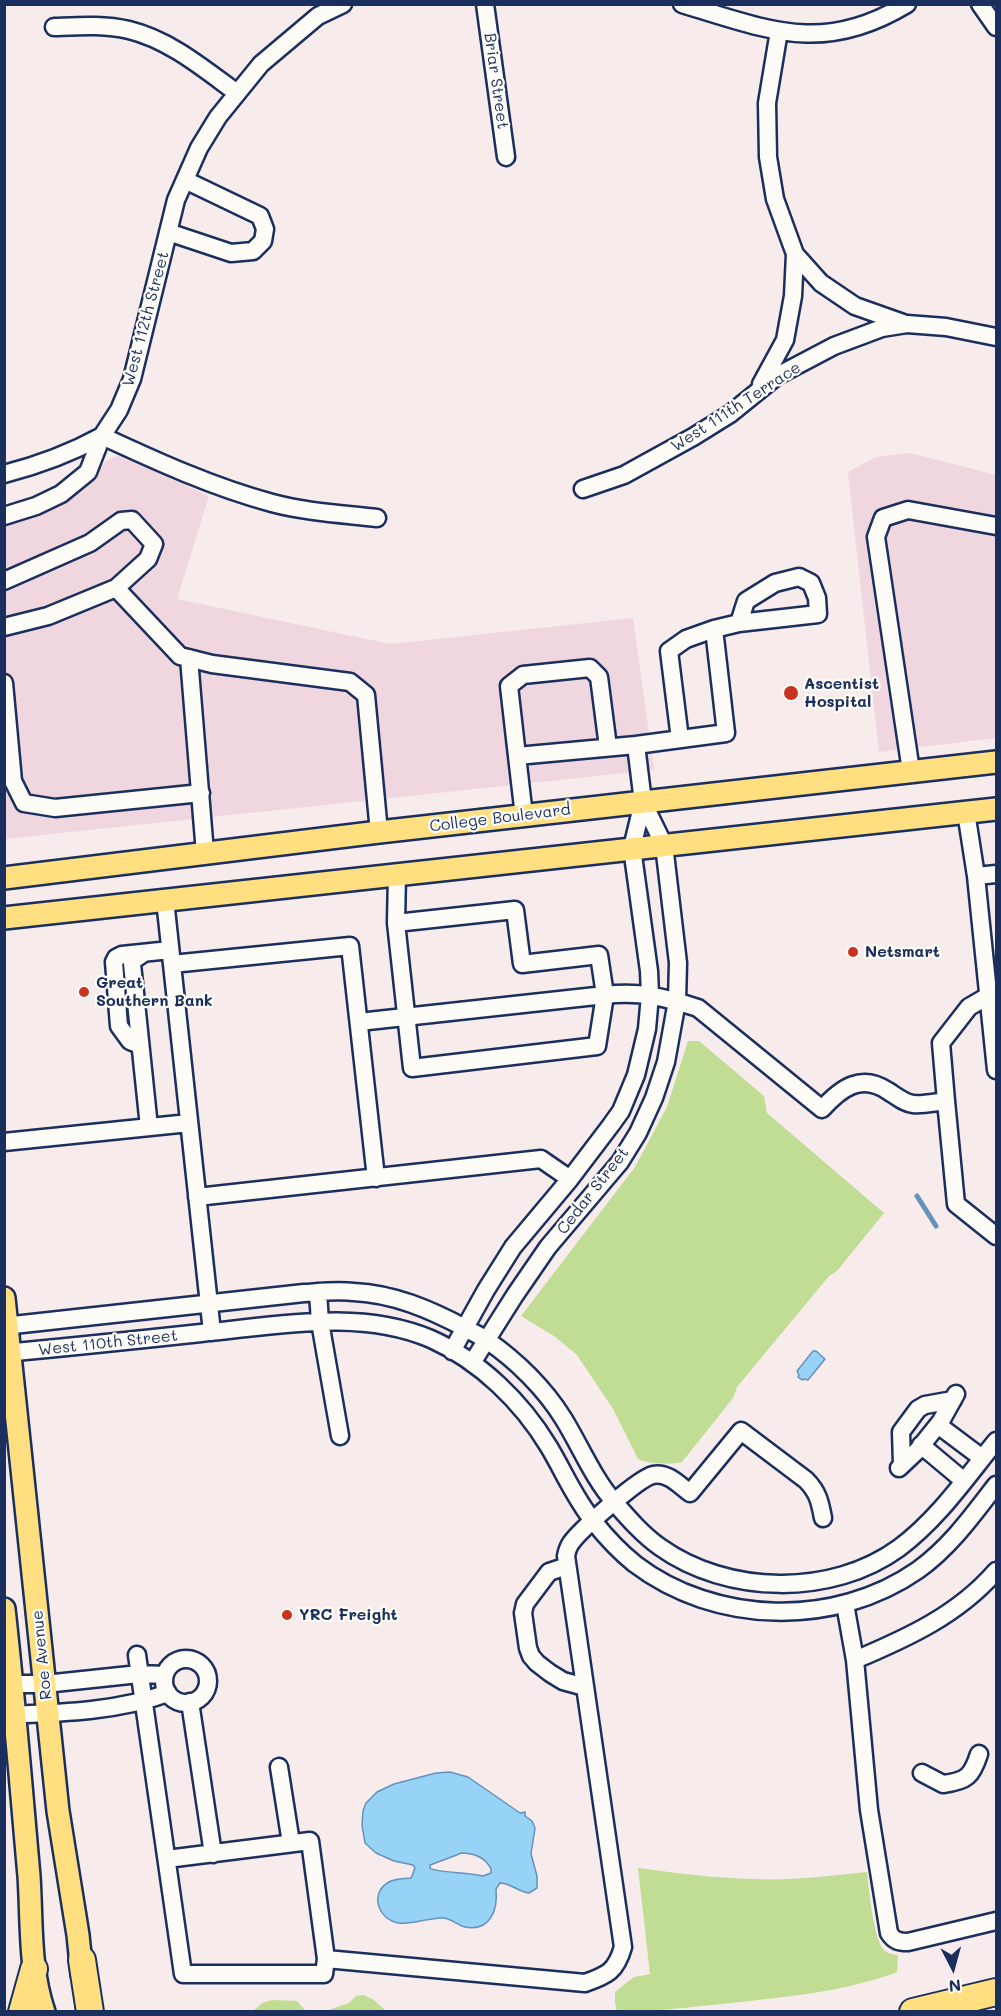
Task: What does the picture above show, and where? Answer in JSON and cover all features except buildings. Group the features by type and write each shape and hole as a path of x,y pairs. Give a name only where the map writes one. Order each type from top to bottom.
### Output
{"highway":[{"path":"82,1960 90,2012"},
{"path":"22,2012 34,1969"},
{"path":"913,2012 996,1992"}],"main road":[{"name":"College Boulevard","path":"4,878 379,832 996,762"},
{"path":"4,918 996,809"},
{"name":"Roe Avenue","path":"4,1298 58,1811 82,1960 80,2012"},
{"name":"Roe Avenue","path":"4,1609 10,1715 34,1969 44,2012"}],"street":[{"name":"West 112th Street","path":"4,516 36,506 61,494 88,472 102,436 119,410 132,379 176,200 209,132 218,117 261,64 318,16 343,4"},
{"name":"Briar Street","path":"485,4 506,158"},
{"path":"682,4 721,10 779,31 805,35 843,32 873,23 907,4"},
{"path":"980,4 996,27"},
{"path":"54,27 94,25 128,30 157,40 197,64 237,93"},
{"path":"779,31 767,103 767,147 775,199 795,254 821,284 855,306 907,324"},
{"name":"West 112th Street","path":"168,232 231,253 253,251 263,241 265,229 260,216 185,180"},
{"path":"758,391 785,339 793,296 795,254"},
{"name":"West 111th Terrace","path":"584,489 624,476 693,437 730,414 777,376 834,346 882,328 907,324 946,327 996,337"},
{"name":"West 112th Street","path":"4,474 31,468 80,449 102,436"},
{"path":"102,436 179,472 274,504 377,518"},
{"path":"911,771 876,537 883,518 908,510 996,526"},
{"path":"4,581 90,543 122,521 132,520 154,544 148,559 116,588 48,616 4,627"},
{"path":"680,739 669,651 686,639 714,629 739,623 819,614 812,583 799,577 775,583 746,601 739,623"},
{"path":"116,588 180,656 212,664 350,682 366,695 379,832"},
{"path":"517,756 636,745 726,733 714,629"},
{"path":"189,658 205,853"},
{"path":"524,816 509,686 523,675 590,668 599,677 608,747"},
{"path":"4,683 13,781 24,803 55,808 201,793"},
{"path":"636,745 643,802"},
{"name":"Cedar Street","path":"472,1363 548,1247 620,1162 638,1132 654,1098 666,1062 677,1001 678,963 664,845 643,802"},
{"name":"Cedar Street","path":"452,1351 513,1247 570,1179 611,1125 636,1076 647,1029 650,995 649,971 632,848 643,802"},
{"path":"966,812 976,876 996,1070"},
{"path":"396,923 515,910 522,964 600,955 604,995 597,1046 412,1068 396,923 397,874"},
{"path":"976,876 996,874"},
{"path":"165,900 212,1332"},
{"path":"149,1127 140,1046 130,1041 119,1026 114,972 116,958 138,953 171,957 350,946 376,1178"},
{"path":"359,1022 631,992 677,1001 698,1008 822,1109 837,1092 851,1085 862,1083 879,1084 912,1104 946,1101"},
{"path":"988,996 969,1007 941,1043 956,1204 996,1236"},
{"path":"4,1142 189,1123"},
{"path":"197,1197 541,1159 570,1179"},
{"path":"318,1292 320,1322 340,1436"},
{"name":"West 110th Street","path":"6,1326 318,1292 354,1292 394,1298 430,1310 487,1340 522,1369 556,1409 600,1485 638,1529 660,1548 709,1572 752,1582 793,1583 828,1579 851,1572 887,1556 934,1518 996,1441"},
{"name":"West 110th Street","path":"8,1353 320,1322 358,1322 398,1328 431,1340 452,1351 472,1363 498,1384 533,1422 593,1521 634,1563 670,1586 704,1600 739,1608 799,1612 845,1604 884,1590 918,1570 939,1552 960,1531 996,1486"},
{"path":"955,1396 938,1425 900,1467 901,1432 918,1409 955,1396"},
{"path":"938,1425 973,1470"},
{"path":"326,1959 585,1983 605,1976 618,1963 623,1947 567,1566 566,1556 570,1544 593,1521 642,1481 653,1475 666,1475 690,1493 741,1431 815,1489 823,1518"},
{"path":"921,1445 973,1470 996,1486"},
{"path":"567,1566 549,1572 525,1604 523,1613 528,1648 537,1663 563,1681 585,1688"},
{"path":"855,1660 904,1639 937,1621 955,1609 996,1571"},
{"path":"845,1604 855,1660 869,1810 889,1933 892,1939 908,1942 996,1921"},
{"path":"136,1656 142,1702 183,1974 324,1974 326,1959 310,1841 166,1859"},
{"path":"182,1659 197,1661 203,1666 208,1686 200,1698 190,1702 179,1702 168,1693 165,1686 165,1675 170,1666 182,1659"},
{"path":"8,1684 45,1684 139,1674 165,1675"},
{"path":"10,1715 48,1714 142,1702 168,1693"},
{"path":"190,1702 213,1854"},
{"path":"922,1773 943,1784 968,1776 974,1769 979,1754"},
{"path":"279,1767 291,1843"}],"shaded area":[{"path":"910,453 996,475 996,738 879,752 848,472 876,457"},
{"path":"117,456 128,457 209,496 177,599 390,644 633,618 654,770 5,839 5,524 30,516 70,494 109,459"}],"green space":[{"path":"688,1041 699,1041 764,1096 767,1113 884,1213 737,1387 733,1398 682,1462 660,1464 638,1459 613,1409 577,1355 554,1336 521,1316 635,1167 667,1107"},
{"path":"638,1868 709,1876 766,1879 810,1878 867,1872 877,1936 885,1951 898,1955 897,1972 859,1984 800,1995 648,2011 617,2011 615,1992 634,1977 650,1974"},
{"path":"364,1995 374,2000 386,2011 325,2011 349,2003 356,1996"},
{"path":"272,2000 297,2001 306,2011 253,2011 262,2003"}],"water":[{"path":"813,1351 825,1359 808,1380 802,1380 798,1377 797,1371"},
{"path":"450,1772 468,1777 520,1813 525,1812 525,1816 532,1821 535,1828 531,1854 537,1876 537,1888 529,1893 500,1883 496,1889 496,1904 491,1917 481,1926 474,1928 459,1925 444,1918 398,1923 385,1916 378,1905 379,1892 383,1887 394,1880 411,1878 415,1868 413,1865 394,1861 376,1853 365,1843 362,1825 366,1803 377,1792 394,1784 436,1773","holes":["461,1853 482,1859 491,1869 491,1873 483,1876 430,1868 430,1865"]}],"waterway":[{"path":"917,1196 936,1226"}],"place":[{"name":"Ascentist Hospital","path":"791,693"},
{"name":"Netsmart","path":"853,952"},
{"name":"Great Southern Bank","path":"84,992"},
{"name":"YRC Freight","path":"287,1615"}]}
